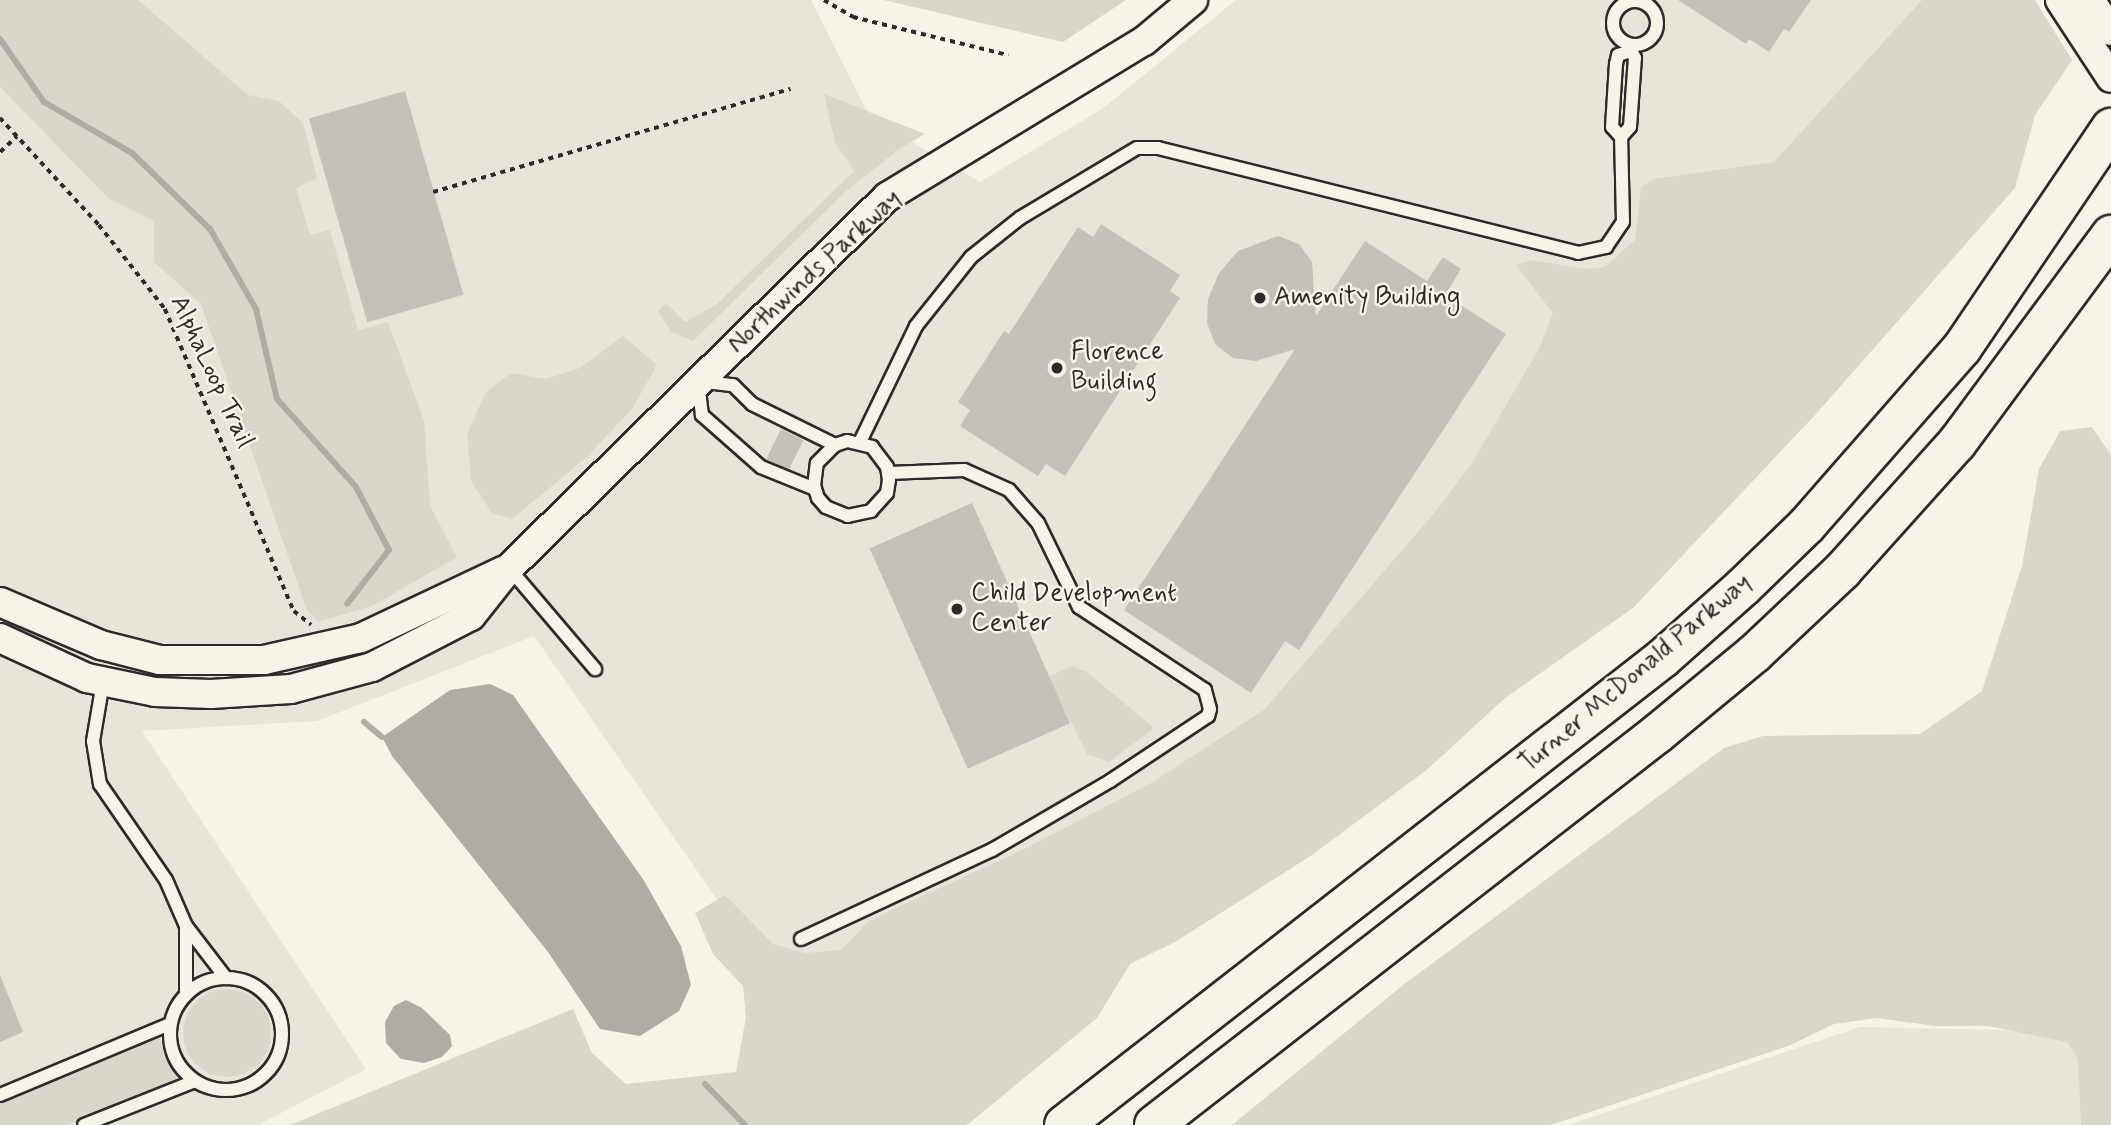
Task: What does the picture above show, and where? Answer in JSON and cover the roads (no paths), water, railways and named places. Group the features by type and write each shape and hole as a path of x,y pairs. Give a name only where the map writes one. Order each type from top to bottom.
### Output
{"highway":[{"name":"Turner McDonald Parkway","path":"1064,1125 1663,658 1743,587 1807,525 1962,348 2111,128"},
{"path":"1154,1125 1657,734 1755,653 1842,571 1957,443 2111,235"}],"street":[{"name":"Northwinds Parkway","path":"0,638 43,662 103,682 155,692 211,694 291,689 372,667 471,616 509,568 887,197 1144,41 1193,0"},
{"path":"2060,0 2086,9 2111,31"},
{"path":"2086,9 2111,78"},
{"name":"Northwinds Parkway","path":"0,602 101,645 160,660 264,660 361,638 509,568"}],"lane":[{"path":"860,442 916,326 971,257 1020,218 1137,148 1158,148 1588,253 1606,247 1623,222 1621,137 1612,127 1616,64 1618,55 1628,48 1635,58 1630,127 1621,137"},
{"path":"698,382 733,385 752,404 835,444 860,442 881,456 888,473 880,503 860,516 836,514 815,489 761,467 702,415 698,382"},
{"path":"815,489 817,463 835,444"},
{"path":"802,939 992,850 1110,781 1208,716 1210,709 1205,690 1079,607 1038,523 1009,490 964,471 888,473"},
{"path":"509,568 595,669"},
{"path":"103,682 93,741 94,768 166,880 186,926 226,978"},
{"path":"186,926 186,994 170,1024 174,1056 195,1081 220,1089 245,1087 260,1078 279,1050 282,1033 270,1001 243,981 226,978 211,980 186,994"},
{"path":"0,1094 170,1024"},
{"path":"85,1125 195,1081"}],"waterway":[{"path":"0,39 44,102 132,153 210,229 256,309 277,399 356,487 389,550 347,604"},
{"path":"364,722 382,737"},
{"path":"705,1084 745,1125"}],"place":[{"name":"Amenity Building","path":"1260,298"},
{"name":"Florence Building","path":"1057,368"},
{"name":"Child Development Center","path":"957,609"}]}
